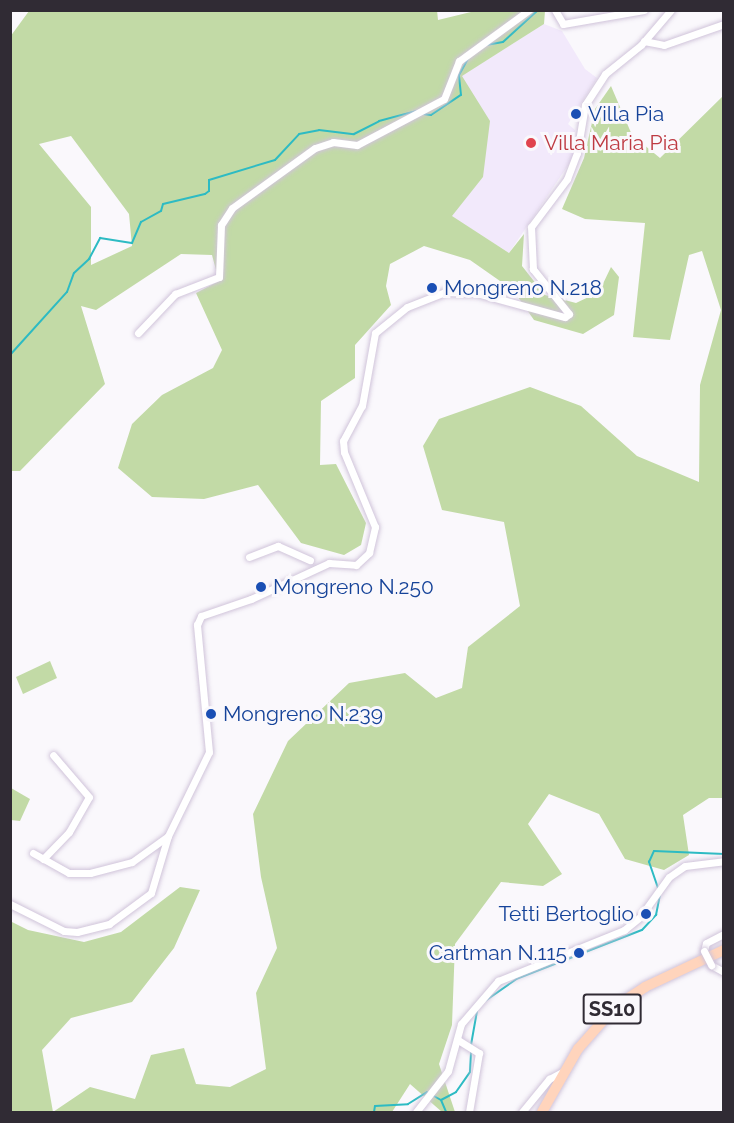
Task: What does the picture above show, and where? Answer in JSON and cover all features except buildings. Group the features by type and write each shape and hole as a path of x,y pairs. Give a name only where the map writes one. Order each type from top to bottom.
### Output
{"main road":[{"name":"SS10","path":"542,1113 588,1034 629,995 723,950"}],"street":[{"path":"138,333 175,294 219,277 221,225 232,208 323,144 357,145 444,99 459,61 529,10"},
{"path":"555,10 563,24 644,10"},
{"path":"10,904 64,931 77,932 109,924 151,892 168,836 206,761 211,741 198,620 205,612 251,599 329,563 356,566 364,560 375,527 344,452 344,441 362,406 375,333 407,307 428,295 445,292 477,293 565,317 569,314 533,268 531,226 567,179 577,153 585,105 605,74 644,41 671,10"},
{"path":"644,41 664,45 723,24"},
{"path":"249,557 278,546 322,566"},
{"path":"43,859 69,832 88,797 53,755"},
{"path":"33,853 69,873 90,873 132,862 168,836"},
{"path":"416,1113 448,1071 461,1024 498,981 624,930 640,917 653,894 669,877 685,866 723,861"},
{"path":"723,935 703,946 711,965 723,972"},
{"path":"458,1040 474,1046 479,1053 469,1113"},
{"path":"522,1113 549,1079 566,1070"}],"shaded area":[{"name":"Villa Maria Pia","path":"544,24 562,31 585,69 597,78 568,124 575,130 573,158 509,253 451,216 483,177 461,76"}],"green space":[{"path":"437,10 438,20 475,11 545,11 544,24 462,76 490,121 483,177 452,216 509,253 524,234 522,266 545,295 576,303 599,292 611,267 619,277 614,315 583,334 534,320 513,290 470,260 424,246 390,264 386,286 391,305 355,345 355,378 321,401 320,465 336,464 366,523 361,545 344,555 301,543 258,485 204,499 152,497 118,468 132,424 162,395 213,368 222,350 196,293 219,281 212,255 181,254 96,310 81,306 105,384 20,471 11,471 10,37 29,11","holes":["71,136 129,214 132,246 91,265 91,207 39,144"]},
{"path":"611,86 632,135 660,158 723,96 724,798 709,798 683,815 689,855 664,870 625,859 599,814 549,794 528,824 562,874 543,886 501,882 455,944 452,1025 439,1064 455,1112 442,1112 410,1084 392,1112 53,1112 90,1087 135,1099 151,1055 184,1048 196,1084 230,1087 266,1069 256,993 277,948 261,877 253,814 288,741 349,683 405,673 436,698 462,688 468,647 520,606 504,522 442,510 423,446 439,419 530,387 581,406 637,456 699,482 700,385 721,310 702,251 689,255 670,340 633,337 645,223 585,219 562,209 584,158 595,109"},
{"path":"50,661 57,678 23,694 16,677"},
{"path":"11,788 30,799 20,821 11,820"},
{"path":"180,887 200,890 174,948 132,1002 71,1018 42,1050 53,1112 11,1112 10,921 28,930 84,942 121,932"}],"waterway":[{"path":"486,45 503,42 538,10"},
{"path":"423,114 431,115 461,95 459,75 470,55"},
{"path":"10,355 67,292 74,273 89,259 100,238 132,243 141,222 161,211 163,204 205,194 209,191 209,180 275,160 299,134 319,130 354,134 379,121 417,111"},
{"path":"658,888 649,862 654,851 724,854"},
{"path":"485,1001 516,979 642,930 656,915 660,894"},
{"path":"471,1045 477,1010"},
{"path":"441,1100 456,1092 470,1072 471,1051"},
{"path":"374,1112 375,1106 408,1104 427,1092 441,1100"},
{"path":"441,1100 446,1112"}],"place":[{"name":"Villa Pia","path":"576,114"},
{"name":"Villa Maria Pia","path":"531,143"},
{"name":"Mongreno N.218","path":"432,288"},
{"name":"Mongreno N.250","path":"261,587"},
{"name":"Mongreno N.239","path":"211,714"},
{"name":"Tetti Bertoglio","path":"646,914"},
{"name":"Cartman N.115","path":"579,953"}]}
